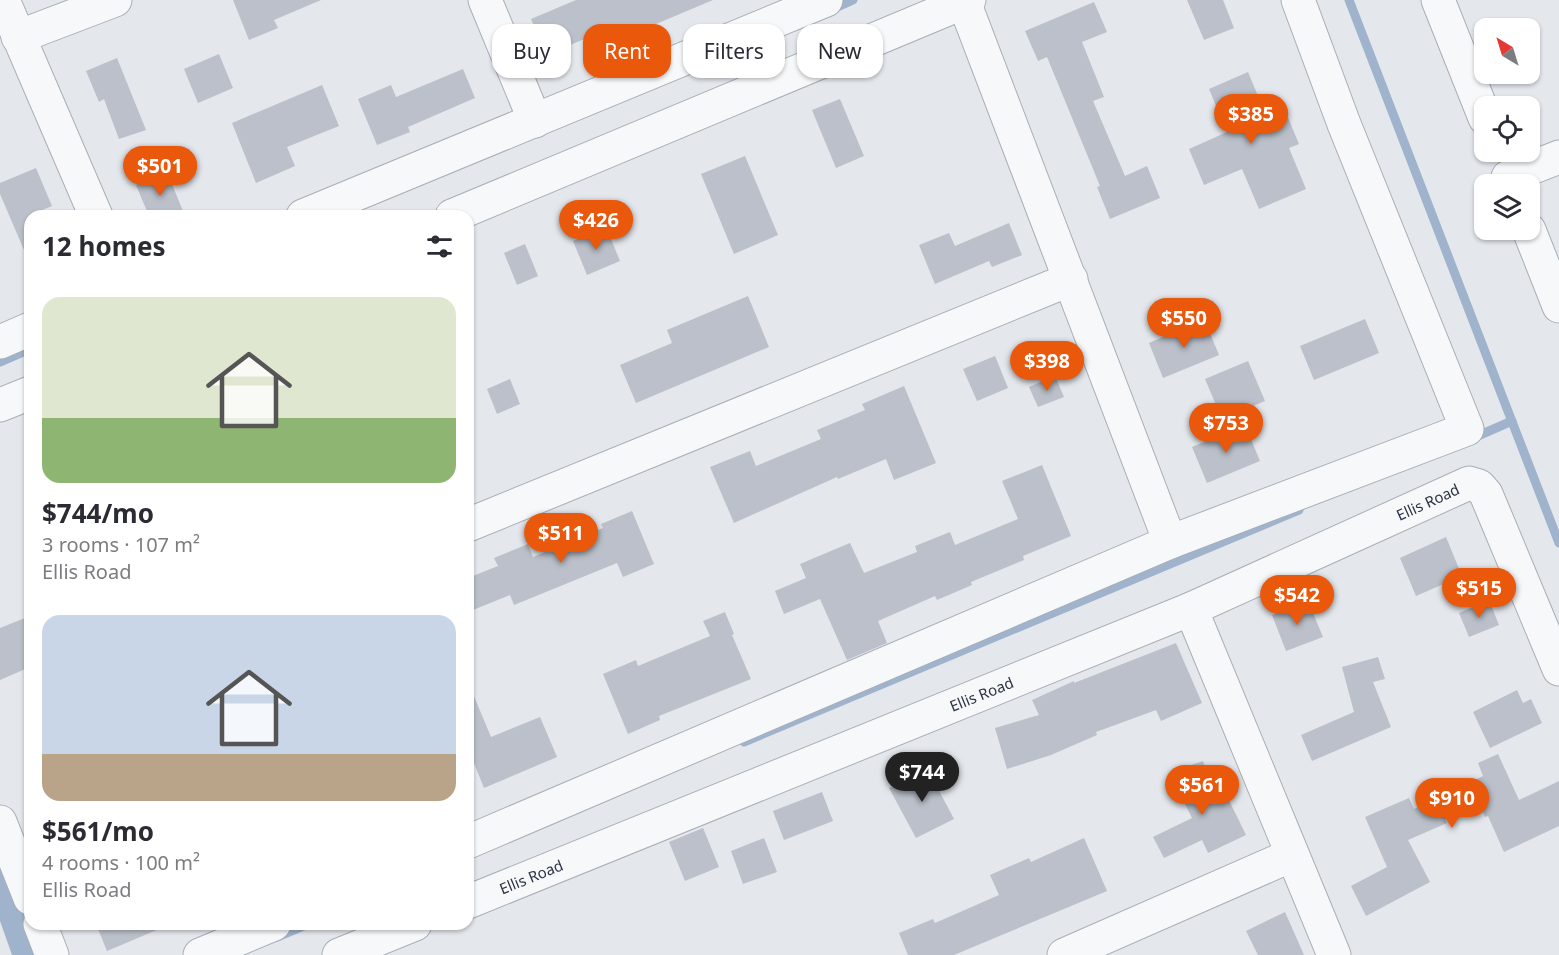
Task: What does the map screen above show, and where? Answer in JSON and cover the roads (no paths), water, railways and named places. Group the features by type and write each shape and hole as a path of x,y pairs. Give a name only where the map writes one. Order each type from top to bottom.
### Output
{"street":[{"path":"3,0 93,210"},
{"path":"18,37 116,0"},
{"path":"485,0 535,121"},
{"path":"318,210 826,0"},
{"path":"474,839 1170,542 1467,429 1344,124 1298,0"},
{"path":"1438,0 1476,96"},
{"path":"466,210 966,1 1170,542"},
{"path":"1506,171 1559,157"},
{"path":"1533,240 1559,306"},
{"path":"474,523 1071,279"},
{"path":"0,342 24,332"},
{"path":"0,405 24,395"},
{"name":"Ellis Road","path":"474,900 1191,609 1469,483 1479,486 1486,494 1559,669"},
{"path":"1191,609 1334,955"},
{"path":"0,822 24,883"},
{"path":"1064,955 1292,855"},
{"path":"42,930 52,955"},
{"path":"200,955 260,930"},
{"path":"357,952 403,930"}],"waterway":[{"path":"831,10 853,0"},
{"path":"1349,0 1559,543"},
{"path":"0,362 24,352"},
{"path":"1473,438 1512,421"},
{"path":"744,742 1299,510"},
{"path":"0,873 29,955"},
{"path":"277,937 294,930"}]}
